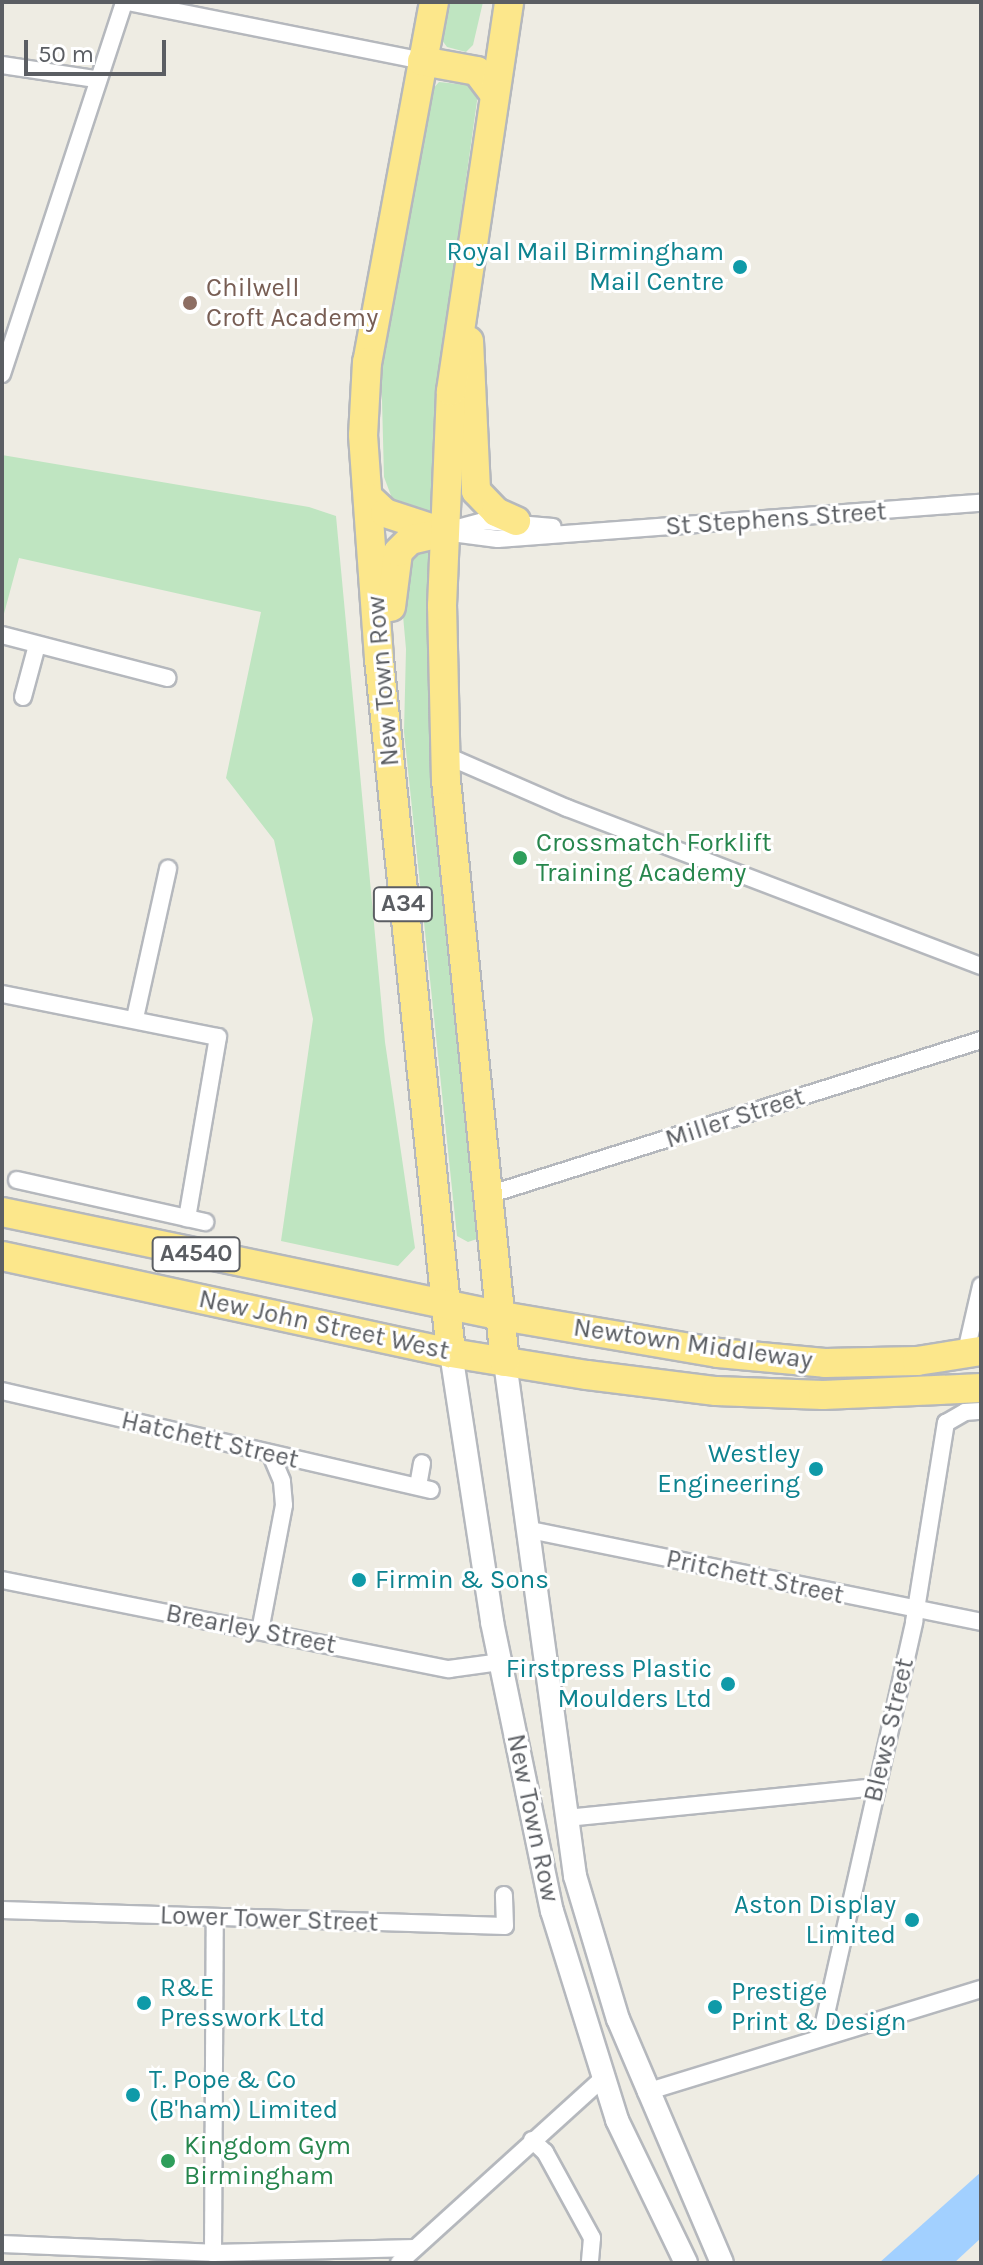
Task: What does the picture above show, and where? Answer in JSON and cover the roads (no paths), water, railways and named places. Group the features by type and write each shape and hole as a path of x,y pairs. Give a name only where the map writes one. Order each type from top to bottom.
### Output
{"highway":[{"name":"A34","path":"422,61 434,2"},
{"path":"422,61 484,81 491,2"},
{"name":"A34","path":"505,1362 445,755 444,532 463,289 484,81 509,2"},
{"name":"New Town Row","path":"422,61 367,362 363,435 387,737 445,1303"},
{"path":"463,289 476,491 496,512 516,521"},
{"path":"369,498 385,513 444,532"},
{"path":"387,737 394,675 391,585 398,552 410,540 444,532"},
{"name":"New John Street West","path":"2,1212 502,1316"},
{"name":"New John Street West","path":"2,1256 505,1362"},
{"name":"A34","path":"445,1303 451,1353"},
{"name":"Newtown Middleway","path":"502,1316 718,1353 825,1363 976,1358"},
{"name":"Newtown Middleway","path":"505,1362 716,1391 906,1394 981,1388"}],"main road":[{"name":"New Town Row","path":"451,1353 500,1662 537,1851 594,2086 686,2263"},
{"name":"New Town Row","path":"505,1362 567,1818 584,1915 646,2092 722,2263"},
{"path":"558,1928 555,1821 567,1818"}],"street":[{"path":"2,374 96,79 126,2 422,61"},
{"path":"2,65 96,79"},
{"name":"St Stephens Street","path":"444,532 498,539 571,530 786,522 981,503"},
{"name":"St Stephens Street","path":"444,532 483,521 516,521 571,530"},
{"path":"2,635 167,678"},
{"path":"23,697 37,645"},
{"path":"445,755 567,808 981,966"},
{"path":"135,1018 168,869"},
{"path":"2,994 135,1018 218,1037 187,1218"},
{"name":"Miller Street","path":"488,1195 981,1040"},
{"path":"17,1180 205,1222"},
{"path":"976,1358 981,1286"},
{"name":"Hatchett Street","path":"2,1391 424,1488 422,1463"},
{"name":"Blews Street","path":"821,2036 915,1610 946,1423 965,1412 981,1411"},
{"path":"260,1631 284,1505 282,1481 271,1455"},
{"name":"Pritchett Street","path":"530,1530 981,1622"},
{"name":"Brearley Street","path":"2,1580 449,1669 500,1662"},
{"path":"567,1818 876,1787"},
{"name":"Lower Tower Street","path":"2,1910 505,1926 504,1895"},
{"path":"213,2253 215,1917"},
{"path":"646,2092 981,1989"},
{"path":"399,2263 594,2086"},
{"path":"532,2140 545,2152 592,2238 590,2263"},
{"path":"2,2244 336,2257 415,2248"}],"water":[{"path":"981,2172 981,2238 954,2263 879,2263"}],"place":[{"name":"Royal Mail Birmingham Mail Centre","path":"740,267"},
{"name":"Chilwell Croft Academy","path":"190,303"},
{"name":"Crossmatch Forklift Training Academy","path":"520,858"},
{"name":"Westley Engineering","path":"816,1469"},
{"name":"Firmin & Sons","path":"359,1580"},
{"name":"Firstpress Plastic Moulders Ltd","path":"728,1684"},
{"name":"Aston Display Limited","path":"912,1920"},
{"name":"R&E Presswork Ltd","path":"144,2003"},
{"name":"Prestige Print & Design","path":"715,2007"},
{"name":"T. Pope & Co (B'ham) Limited","path":"133,2095"},
{"name":"Kingdom Gym Birmingham","path":"168,2161"}]}
